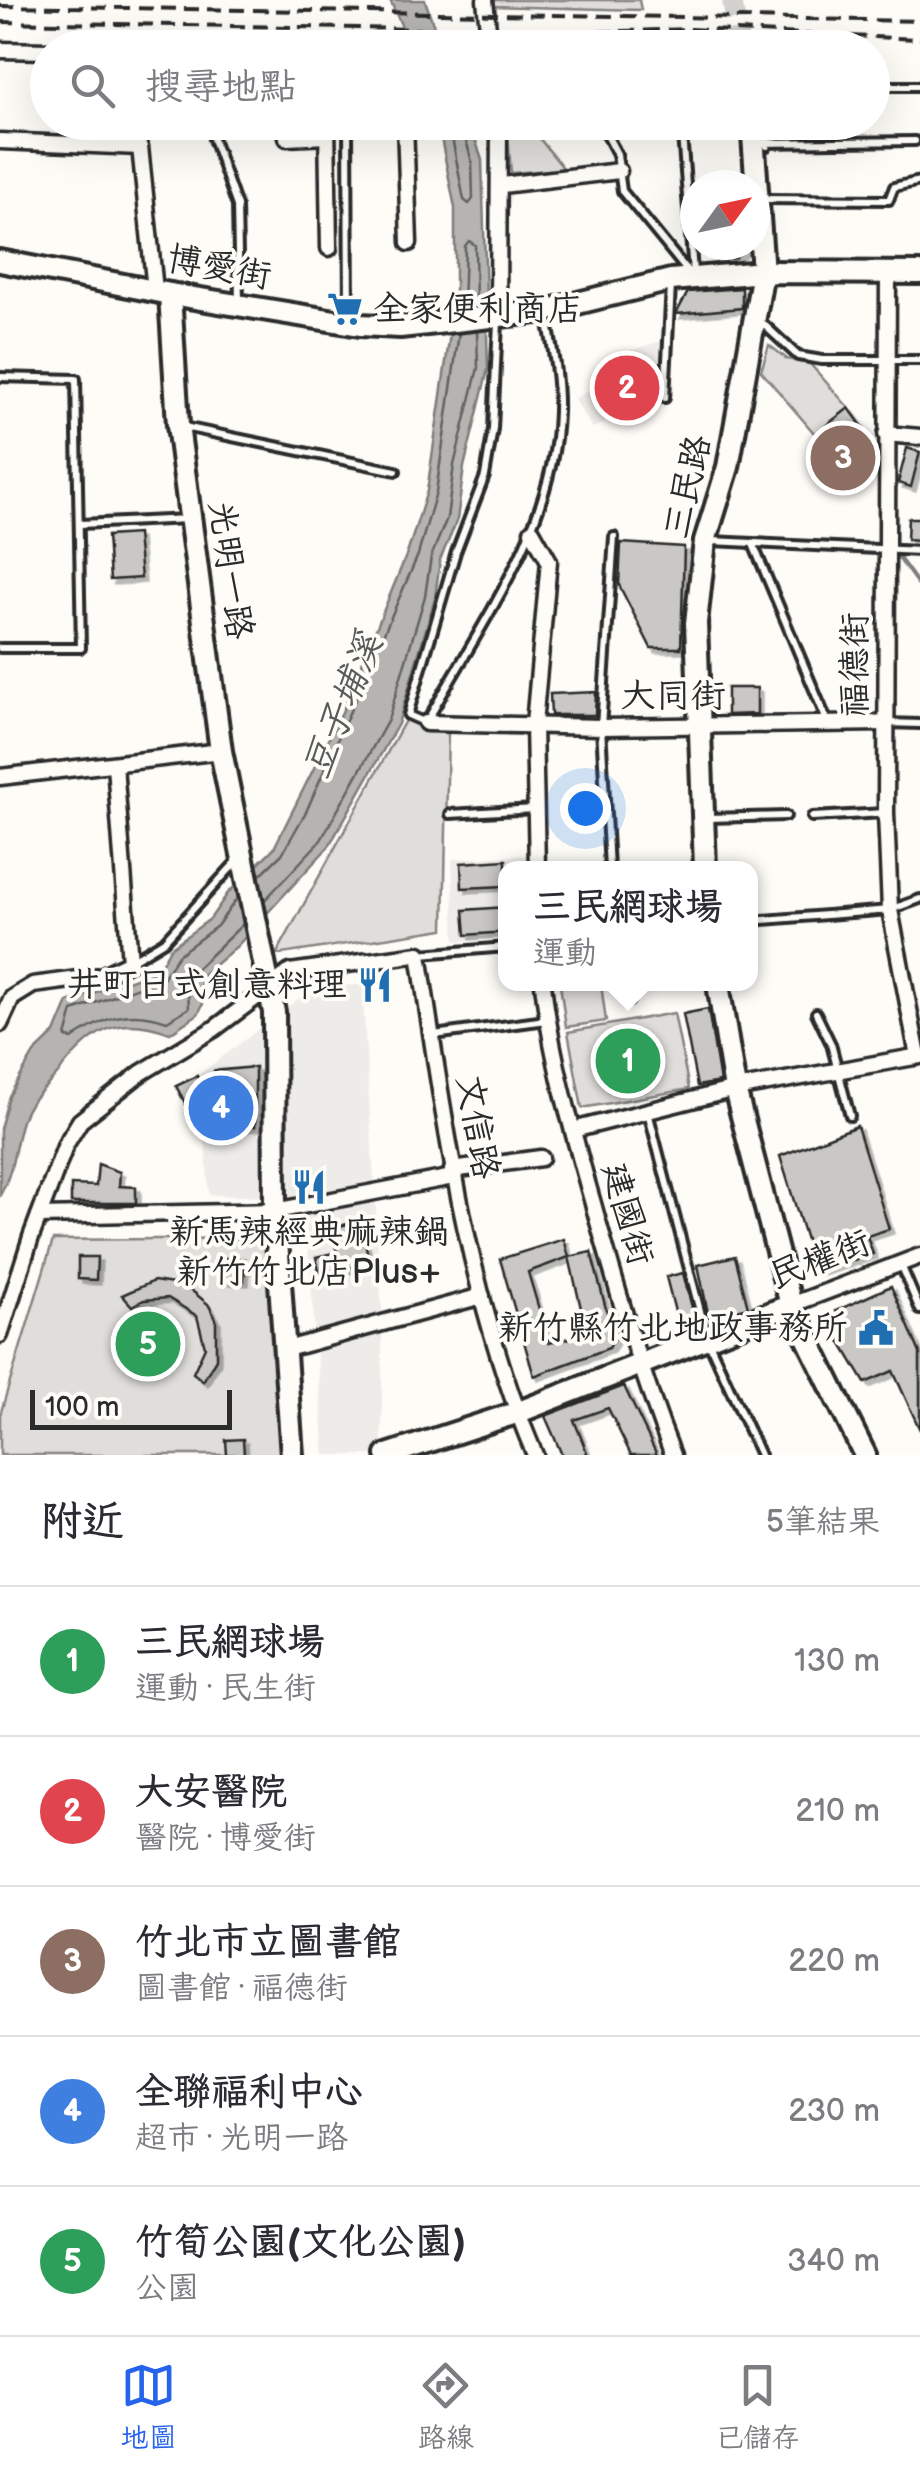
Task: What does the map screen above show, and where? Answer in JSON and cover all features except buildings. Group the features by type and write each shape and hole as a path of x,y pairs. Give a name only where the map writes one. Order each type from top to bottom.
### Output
{"street":[{"path":"485,0 488,30"},
{"path":"0,50 30,51"},
{"path":"327,140 329,248"},
{"path":"406,140 409,243"},
{"path":"500,140 498,319 682,279 763,272 920,273"},
{"name":"三民路","path":"759,170 760,140"},
{"path":"0,142 140,147 163,292"},
{"path":"502,185 619,171"},
{"name":"三民路","path":"705,861 696,623 706,540 728,467 756,317 762,260"},
{"name":"博愛街","path":"0,261 349,323 429,326 498,319"},
{"name":"福德街","path":"888,272 886,814 890,910 919,1059"},
{"name":"光明一路","path":"163,292 220,751 271,986"},
{"path":"886,434 920,437"},
{"path":"532,531 549,560 534,724 537,861"},
{"name":"大同街","path":"426,723 600,727 884,724"},
{"path":"0,777 220,751"},
{"path":"0,1024 6,993 32,985 101,976 130,962 115,765"},
{"path":"0,1335 39,1216 66,1144 80,1121 142,1073 214,1028 290,972 420,954"},
{"name":"文信路","path":"420,954 453,1174 482,1296 535,1455"},
{"path":"271,986 275,1212 292,1455"},
{"name":"建國街","path":"544,991 572,1130 639,1367 673,1455"},
{"path":"719,991 734,1090 791,1305 865,1455"},
{"path":"572,1130 734,1090 919,1059"},
{"path":"39,1216 275,1212 541,1158"},
{"name":"民權街","path":"387,1455 519,1412 920,1256"},
{"path":"282,1350 482,1296"}],"lane":[{"path":"890,86 920,86"},
{"path":"214,140 238,206 239,306"},
{"path":"348,140 349,323"},
{"path":"611,140 628,200 682,279"},
{"path":"665,398 682,279 682,140"},
{"path":"890,140 915,141"},
{"path":"770,198 889,200 894,187 920,180"},
{"path":"498,319 493,430 485,476 456,552 408,715 426,723 532,531 557,435 558,409 546,311"},
{"path":"756,317 798,356 822,360 920,360"},
{"path":"0,377 76,379 81,648 0,648"},
{"path":"178,426 396,471"},
{"path":"80,524 190,519"},
{"path":"610,861 600,727 614,538"},
{"path":"706,540 920,550"},
{"path":"753,544 828,723"},
{"name":"大同街","path":"884,724 920,724"},
{"path":"450,814 536,809"},
{"path":"812,818 886,814"},
{"path":"702,818 786,816"},
{"path":"130,962 164,941 190,916 244,852"},
{"path":"758,920 890,910 920,900"},
{"path":"420,954 498,948"},
{"path":"627,991 629,1002"},
{"path":"816,1013 838,1070 850,1116"},
{"path":"432,1035 547,1020"},
{"path":"648,1110 707,1338 759,1452"},
{"path":"900,1264 920,1310"}],"shaded area":[{"path":"490,0 639,0 641,10 491,6"},
{"path":"508,140 541,140 564,169 511,173"},
{"path":"664,340 660,400 592,428 574,399 612,377 605,359"},
{"path":"769,345 787,359 810,364 849,408 815,434 761,371"},
{"path":"407,717 448,731 444,929 276,955"},
{"path":"535,855 535,861 498,861 498,939 455,941 452,859"},
{"path":"362,985 382,1310 382,1455 325,1455 304,1198 209,1195 200,1074 315,986"},
{"path":"561,991 602,991 606,1021 566,1027"},
{"path":"674,1013 689,1089 582,1108 568,1032"},
{"path":"264,1238 284,1455 0,1455 0,1415 53,1240"}],"water":[{"path":"390,0 425,0 435,30 403,30"},
{"name":"豆子埔溪","path":"441,140 476,140 482,160 488,369 464,467 457,520 440,560 435,598 398,724 329,846 237,946 204,974 198,992 203,1004 198,1014 170,1033 135,1025 94,1036 33,1100 22,1121 0,1195 0,1129 9,1096 34,1053 55,1033 68,1002 158,970 170,948 210,919 228,893 274,848 342,712 408,551 427,491 455,300 455,208"}],"waterway":[{"path":"899,558 920,587"}],"tunnel":[{"path":"732,0 737,30"}],"railway":[{"path":"0,6 920,21"},
{"path":"0,22 473,30"},
{"path":"656,30 712,30"},
{"path":"890,38 920,39"}],"place":[{"name":"全家便利商店","path":"345,309"},
{"name":"大安醫院","path":"627,388"},
{"name":"竹北市立圖書館","path":"843,458"},
{"name":"井町日式創意料理","path":"375,985"},
{"name":"三民網球場","path":"628,1061"},
{"name":"全聯福利中心","path":"221,1108"},
{"name":"新馬辣經典麻辣鍋 新竹竹北店Plus+","path":"309,1187"},
{"name":"新竹縣竹北地政事務所","path":"876,1328"},
{"name":"竹筍公園(文化公園)","path":"148,1344"}]}
